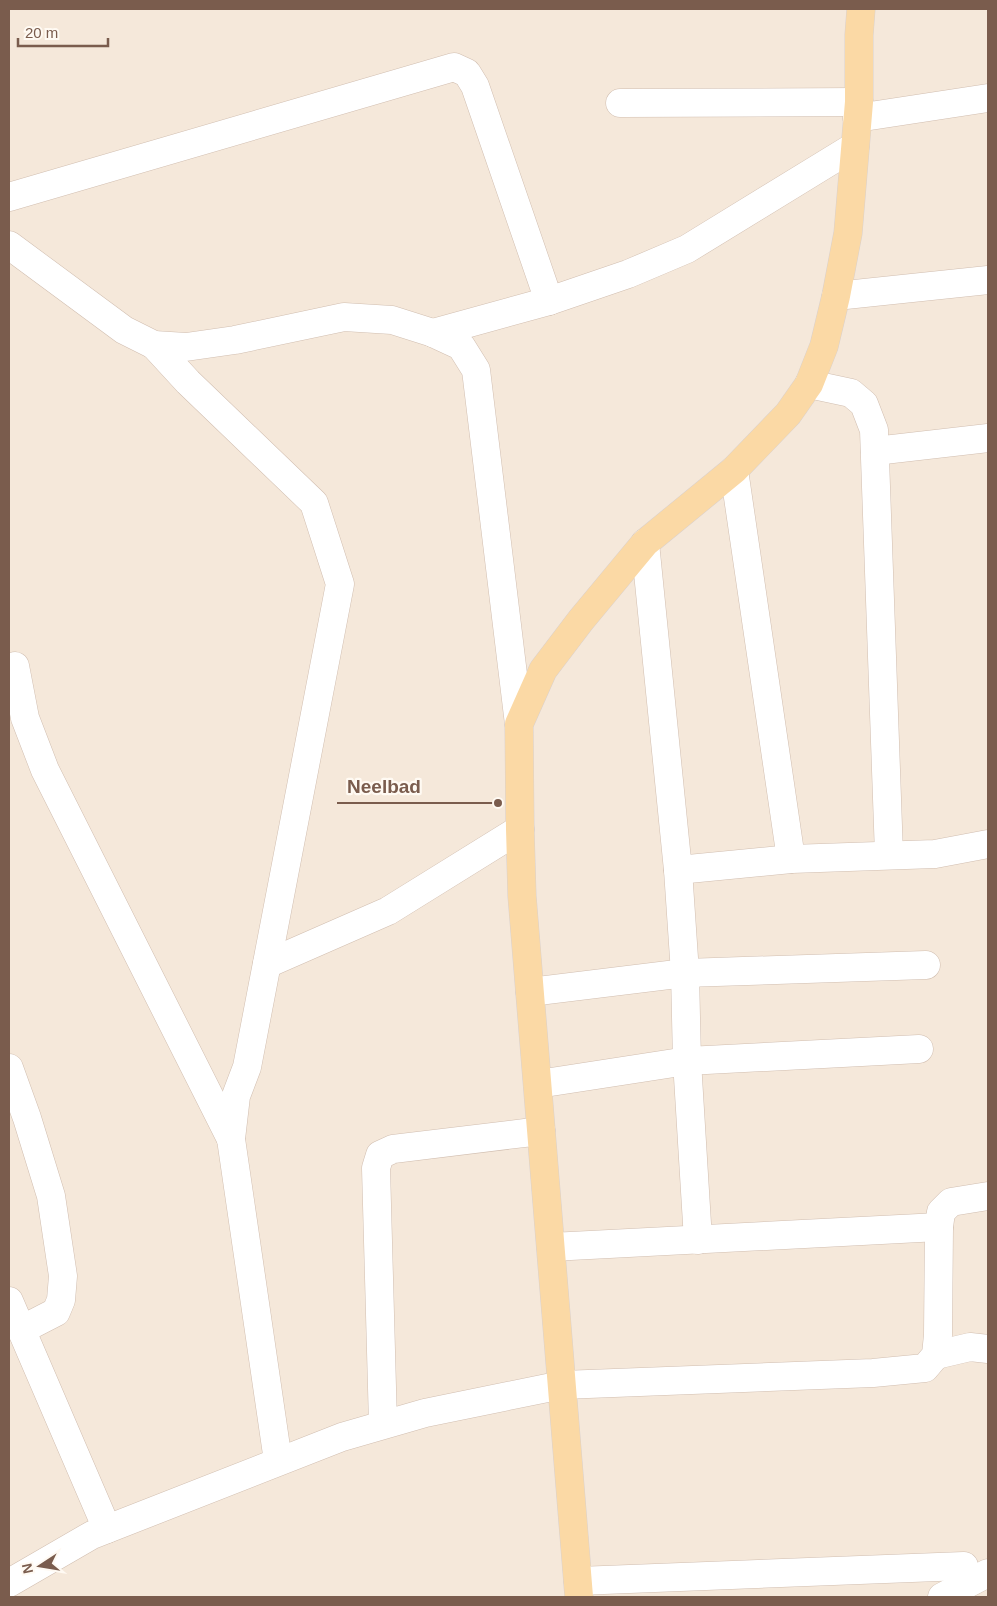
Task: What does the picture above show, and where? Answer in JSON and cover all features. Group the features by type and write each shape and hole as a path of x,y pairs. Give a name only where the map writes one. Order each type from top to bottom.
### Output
{"main road":[{"path":"579,1589 522,896 519,724 543,670 581,620 645,543 734,470 788,414 809,384 824,346 848,233 858,110 861,9"}],"street":[{"path":"9,197 454,67 468,73 475,86 549,301"},
{"path":"620,103 858,110 988,98"},
{"path":"433,334 549,301 628,274 688,248 854,146"},
{"path":"9,245 124,330 154,345 188,382 314,502 340,584 247,1067 236,1096 231,1139 278,1461"},
{"path":"836,296 988,280"},
{"path":"154,345 186,347 235,340 344,317 392,320 461,346 476,370 519,724"},
{"path":"809,384 851,393 864,404 874,430 889,856"},
{"path":"875,451 988,438"},
{"path":"734,470 791,859"},
{"path":"645,543 678,870 698,1240"},
{"path":"15,666 25,718 45,770 231,1139"},
{"path":"267,964 388,911 520,829"},
{"path":"678,870 791,859 935,854 988,844"},
{"path":"530,992 685,973 926,965"},
{"path":"538,1084 687,1061 919,1049"},
{"path":"9,1068 27,1118 51,1196 63,1276 61,1300 56,1312 21,1330"},
{"path":"383,1424 376,1168 380,1155 394,1149 541,1131"},
{"path":"9,1583 107,1528 342,1437 425,1413 562,1386 873,1373 925,1368 936,1355 938,1335 938,1227 941,1212 951,1202 988,1196"},
{"path":"551,1247 938,1227"},
{"path":"9,1301 107,1528"},
{"path":"936,1355 970,1348 988,1348"},
{"path":"579,1589 976,1570"},
{"path":"942,1597 976,1570"}],"shaded area":[{"path":"9,9 988,9 988,1597 9,1597"}],"place":[{"name":"Neelbad","path":"498,803"}]}
